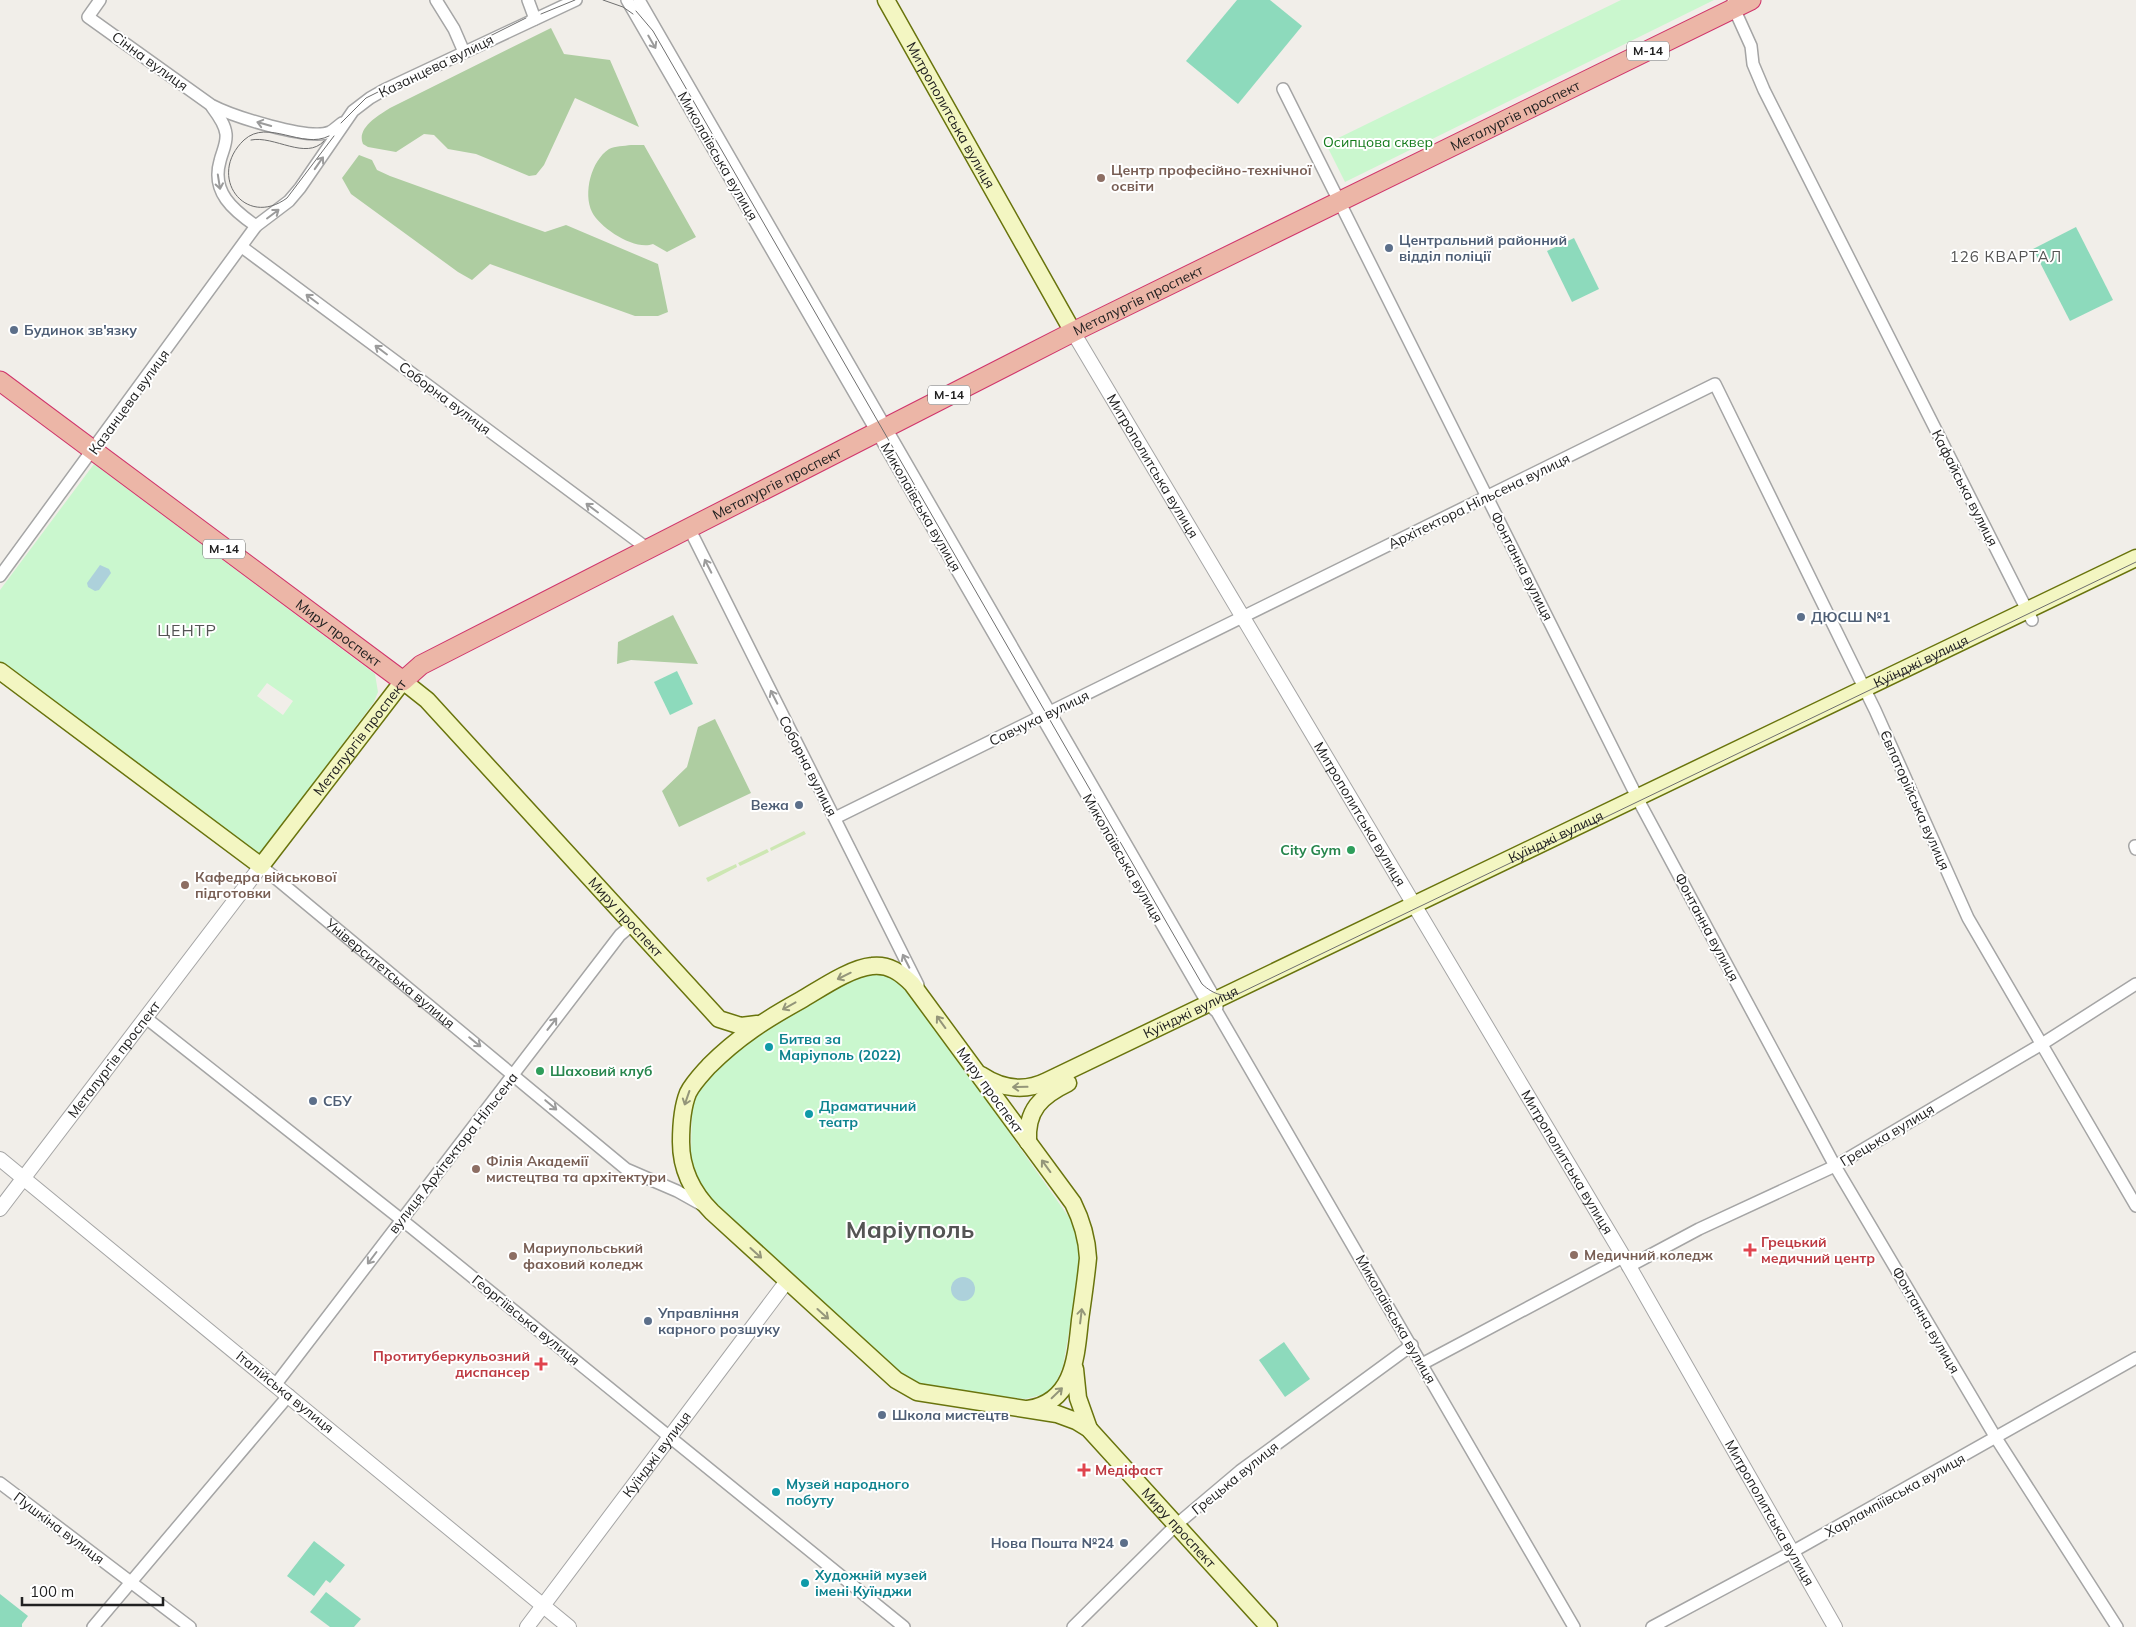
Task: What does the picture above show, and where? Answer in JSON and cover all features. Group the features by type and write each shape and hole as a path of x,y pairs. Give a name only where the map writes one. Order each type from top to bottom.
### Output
{"highway":[{"name":"Металургів проспект","path":"403,681 421,665 1073,332 1340,202 1732,4 1751,0"},
{"name":"Миру проспект","path":"0,381 403,681"}],"main road":[{"name":"Митрополитська вулиця","path":"886,0 1073,332"},
{"name":"Куїнджі вулиця","path":"2030,615 2136,558"},
{"name":"Куїнджі вулиця","path":"974,1068 988,1079 1004,1086 1020,1088 1034,1086 1214,1006 2030,615 2136,570"},
{"name":"Університетська вулиця","path":"0,670 262,866"},
{"name":"Металургів проспект","path":"262,866 403,681"},
{"name":"Миру проспект","path":"403,681 427,700 718,1020 741,1026 758,1024"},
{"name":"Миру проспект","path":"1028,1408 1044,1405 1057,1394 1067,1383 1074,1365 1088,1258 1086,1236 1080,1216 1073,1203 928,1004 912,984 896,970 888,967 872,966 839,979 758,1024 716,1059 700,1076 689,1092 684,1106 681,1134 682,1157 688,1181 702,1202 896,1380 906,1387 916,1392 1028,1408 1067,1417 1089,1429 1269,1627"},
{"name":"Куїнджі вулиця","path":"1028,1142 1028,1130 1033,1112 1041,1100 1053,1090 1214,1006"},
{"path":"716,1059 721,1043 718,1020"},
{"name":"Миру проспект","path":"1074,1365 1078,1398 1089,1429"}],"street":[{"name":"Сінна вулиця","path":"100,0 88,17 211,105"},
{"path":"436,0 454,29 464,52"},
{"path":"528,0 535,19"},
{"name":"Казанцева вулиця","path":"0,576 256,226 289,202 332,136 357,107 370,98 464,52 576,0"},
{"name":"Миколаївська вулиця","path":"627,0 814,313"},
{"name":"Миколаївська вулиця","path":"639,0 881,430 1574,1627"},
{"name":"Кафайська вулиця","path":"1732,4 1751,46 1753,64 1764,90 2030,615"},
{"name":"Фонтанна вулиця","path":"1283,89 1640,803 1835,1166 1996,1438 2117,1627"},
{"path":"211,105 244,118 286,130 332,136"},
{"path":"211,105 223,124 226,134"},
{"path":"244,118 233,125 226,134 218,170 221,192 234,210 256,226"},
{"name":"Соборна вулиця","path":"242,246 648,549"},
{"name":"Митрополитська вулиця","path":"1073,332 1626,1262 1836,1627"},
{"name":"Архітектора Нільсена вулиця","path":"1243,617 1715,384"},
{"name":"Євпаторійська вулиця","path":"1715,384 1867,693 1968,918 2136,1206"},
{"name":"Соборна вулиця","path":"689,528 928,1004"},
{"name":"Савчука вулиця","path":"834,818 1243,617"},
{"name":"Металургів проспект","path":"0,1209 262,866"},
{"name":"Університетська вулиця","path":"262,866 626,1169 677,1191 712,1212"},
{"name":"вулиця Архітектора Нільсена","path":"276,1384 620,936 632,925"},
{"name":"Грецька вулиця","path":"1422,1364 1626,1262 1835,1166 2042,1044 2136,984"},
{"name":"Георгіївська вулиця","path":"146,1018 670,1436 904,1627"},
{"name":"Італійська вулиця","path":"0,1159 276,1384 569,1627"},
{"name":"Куїнджі вулиця","path":"527,1627 787,1281"},
{"name":"Грецька вулиця","path":"1073,1627 1176,1525 1240,1471 1412,1345"},
{"name":"Харлампіївська вулиця","path":"1652,1627 1792,1552 2136,1358"},
{"path":"93,1627 289,1395"},
{"name":"Пушкіна вулиця","path":"0,1483 190,1627"}],"green space":[{"path":"1237,0 1270,0 1302,26 1238,104 1186,61"},
{"name":"Осипцова сквер","path":"1621,0 1714,0 1345,182 1326,144"},
{"path":"551,28 564,54 610,60 639,127 575,98 544,165 536,175 529,176 476,154 448,149 434,135 424,134 396,152 368,147 363,144 362,138 366,127 390,108"},
{"path":"644,145 696,237 667,252 653,244 637,244 619,237 602,225 592,212 589,204 590,178 597,161 609,149"},
{"path":"359,155 372,160 377,170 390,176 545,232 566,225 658,264 668,312 658,316 635,316 490,264 472,280 458,272 351,194 342,178"},
{"path":"2076,227 2113,300 2070,321 2033,249"},
{"path":"1574,238 1599,289 1572,302 1547,251"},
{"path":"94,464 375,674 378,692 374,702 259,856 0,662 0,590","holes":["267,683 293,701 283,715 257,696"]},
{"path":"673,615 698,664 631,660 617,664 618,642"},
{"path":"677,671 693,704 670,715 654,682"},
{"path":"715,719 751,793 679,827 662,791 687,767 698,727"},
{"path":"804,831 806,834 771,851 770,848"},
{"path":"767,849 769,852 740,866 738,863"},
{"path":"736,864 737,867 708,882 706,878"},
{"path":"875,973 896,981 913,996 1073,1223 1081,1246 1080,1268 1063,1366 1054,1387 1045,1394 1025,1399 929,1387 900,1375 716,1207 701,1188 693,1166 691,1152 692,1105 697,1089 747,1039 851,979"},
{"path":"1284,1342 1310,1379 1285,1397 1259,1360"},
{"path":"314,1541 345,1565 330,1583 326,1580 314,1596 287,1576"},
{"path":"326,1592 361,1619 354,1627 330,1627 310,1612"},
{"path":"0,1594 28,1616 22,1627 0,1627"}],"water":[{"path":"100,565 109,569 111,573 99,590 95,591 88,587 87,583"},
{"path":"963,1277 972,1280 975,1289 972,1298 963,1301 954,1298 951,1289 954,1280"}],"tram line":[{"path":"541,14 575,0"},
{"path":"603,0 623,7 633,14"},
{"path":"636,11 653,31 1202,984 1215,993 1225,995 1240,993 2136,562"},
{"path":"470,46 526,18"},
{"path":"341,123 366,98 456,53"},
{"path":"329,136 319,139 308,139 264,132 253,134 244,140 233,154 229,169 230,182 235,194 245,203 257,207 272,206 287,198 334,136"},
{"path":"251,140 260,139 308,149 324,141"}],"place":[{"name":"Центр професійно-технічної освіти","path":"1101,178"},
{"name":"Центральний районний відділ поліції","path":"1389,248"},
{"name":"Будинок зв'язку","path":"14,330"},
{"name":"ДЮСШ №1","path":"1801,617"},
{"name":"Вежа","path":"799,805"},
{"name":"City Gym","path":"1351,850"},
{"name":"Кафедра військової підготовки","path":"185,885"},
{"name":"Битва за Маріуполь (2022)","path":"769,1047"},
{"name":"Шаховий клуб","path":"540,1071"},
{"name":"СБУ","path":"313,1101"},
{"name":"Драматичний театр","path":"809,1114"},
{"name":"Філія Академії мистецтва та архітектури","path":"476,1169"},
{"name":"Грецький медичний центр","path":"1750,1250"},
{"name":"Медичний коледж","path":"1574,1255"},
{"name":"Мариупольський фаховий коледж","path":"513,1256"},
{"name":"Управління карного розшуку","path":"648,1321"},
{"name":"Протитуберкульозний диспансер","path":"541,1364"},
{"name":"Школа мистецтв","path":"882,1415"},
{"name":"Медіфаст","path":"1084,1470"},
{"name":"Музей народного побуту","path":"776,1492"},
{"name":"Нова Пошта №24","path":"1124,1543"},
{"name":"Художній музей імені Куїнджи","path":"805,1583"}],"district":[{"name":"126 КВАРТАЛ","path":"2006,257"},
{"name":"ЦЕНТР","path":"187,630"},
{"name":"Маріуполь","path":"910,1230"}]}
